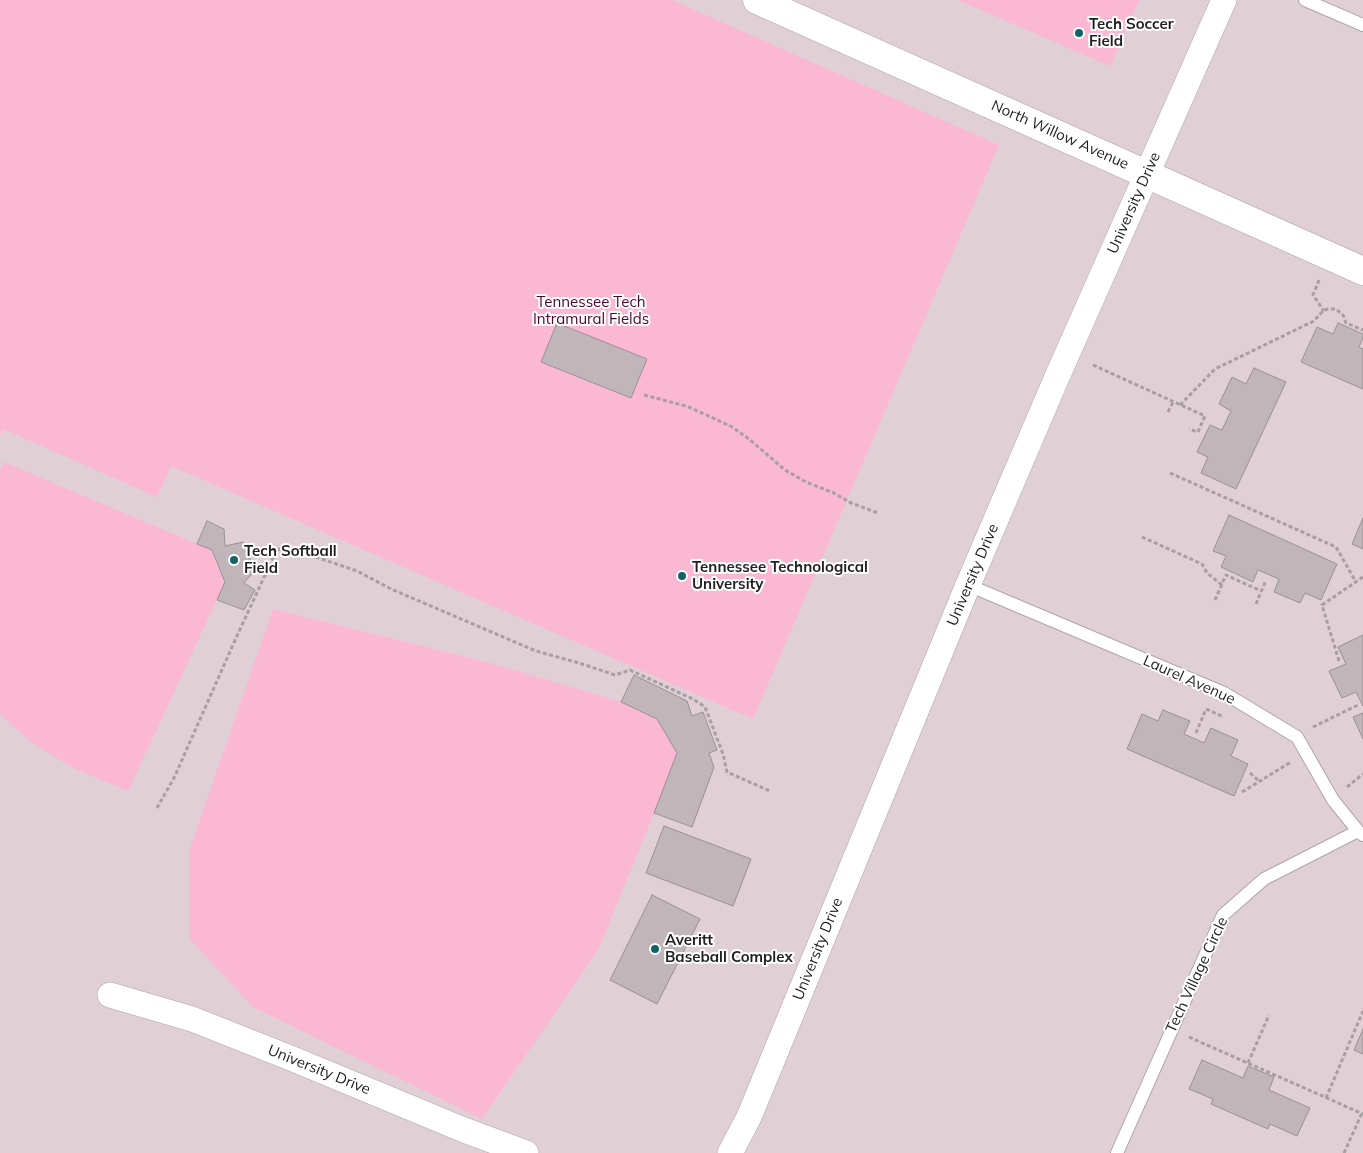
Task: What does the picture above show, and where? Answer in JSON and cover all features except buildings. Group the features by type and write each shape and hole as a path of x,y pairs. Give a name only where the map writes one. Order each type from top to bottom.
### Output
{"main road":[{"name":"North Willow Avenue","path":"757,0 1363,271"}],"street":[{"name":"University Drive","path":"730,1153 749,1117 968,584 1053,386 1224,0"},
{"name":"University Drive","path":"110,995 192,1019 464,1130 526,1153"}],"lane":[{"path":"1305,0 1363,25"},
{"name":"Laurel Avenue","path":"968,584 1224,693 1297,737 1333,800 1360,833"},
{"name":"Tech Village Circle","path":"1117,1153 1223,915 1264,879 1314,852 1360,833"}],"path":[{"path":"1319,280 1313,295 1324,311"},
{"path":"1180,405 1215,369 1314,321 1327,309 1336,309 1343,315 1346,323 1363,330"},
{"path":"1094,366 1205,416 1198,432 1189,429"},
{"path":"644,395 686,406 711,416 749,439 785,470 851,503 878,513"},
{"path":"1168,412 1173,402"},
{"path":"1170,473 1336,547 1356,582"},
{"path":"1142,537 1202,564 1207,573 1222,585"},
{"path":"157,808 174,778 277,549 313,556 357,571 391,590 536,651 579,663 615,676 630,670 693,699 704,707 723,754 727,772 770,791"},
{"path":"1215,600 1226,575 1261,591"},
{"path":"1339,661 1322,605 1363,577"},
{"path":"1256,604 1266,580"},
{"path":"1310,728 1358,705"},
{"path":"1196,733 1206,709 1228,719"},
{"path":"1285,755 1296,768"},
{"path":"1242,792 1291,762"},
{"path":"1250,774 1259,782"},
{"path":"1347,787 1363,774"},
{"path":"1326,1098 1363,1011"},
{"path":"1248,1063 1269,1016"},
{"path":"1186,1036 1362,1114 1344,1153"}],"shaded area":[{"name":"Tennessee Technological University","path":"0,0 1363,0 1363,1153 0,1153"}],"green space":[{"name":"Tennessee Tech Intramural Fields","path":"0,0 672,0 999,145 753,719 171,466 157,497 3,429 0,436"},
{"name":"Tech Soccer Field","path":"958,0 1139,0 1110,66"},
{"name":"Tech Softball Field","path":"4,462 212,550 225,582 128,791 73,768 31,742 0,714 0,470"},
{"path":"273,609 495,664 621,702 657,719 677,753 598,950 482,1119 253,1007 189,938 189,851"}],"place":[{"name":"Tech Soccer Field","path":"1079,33"},
{"name":"Tech Softball Field","path":"234,560"},
{"name":"Tennessee Technological University","path":"682,576"},
{"name":"Averitt Baseball Complex","path":"655,949"}]}
